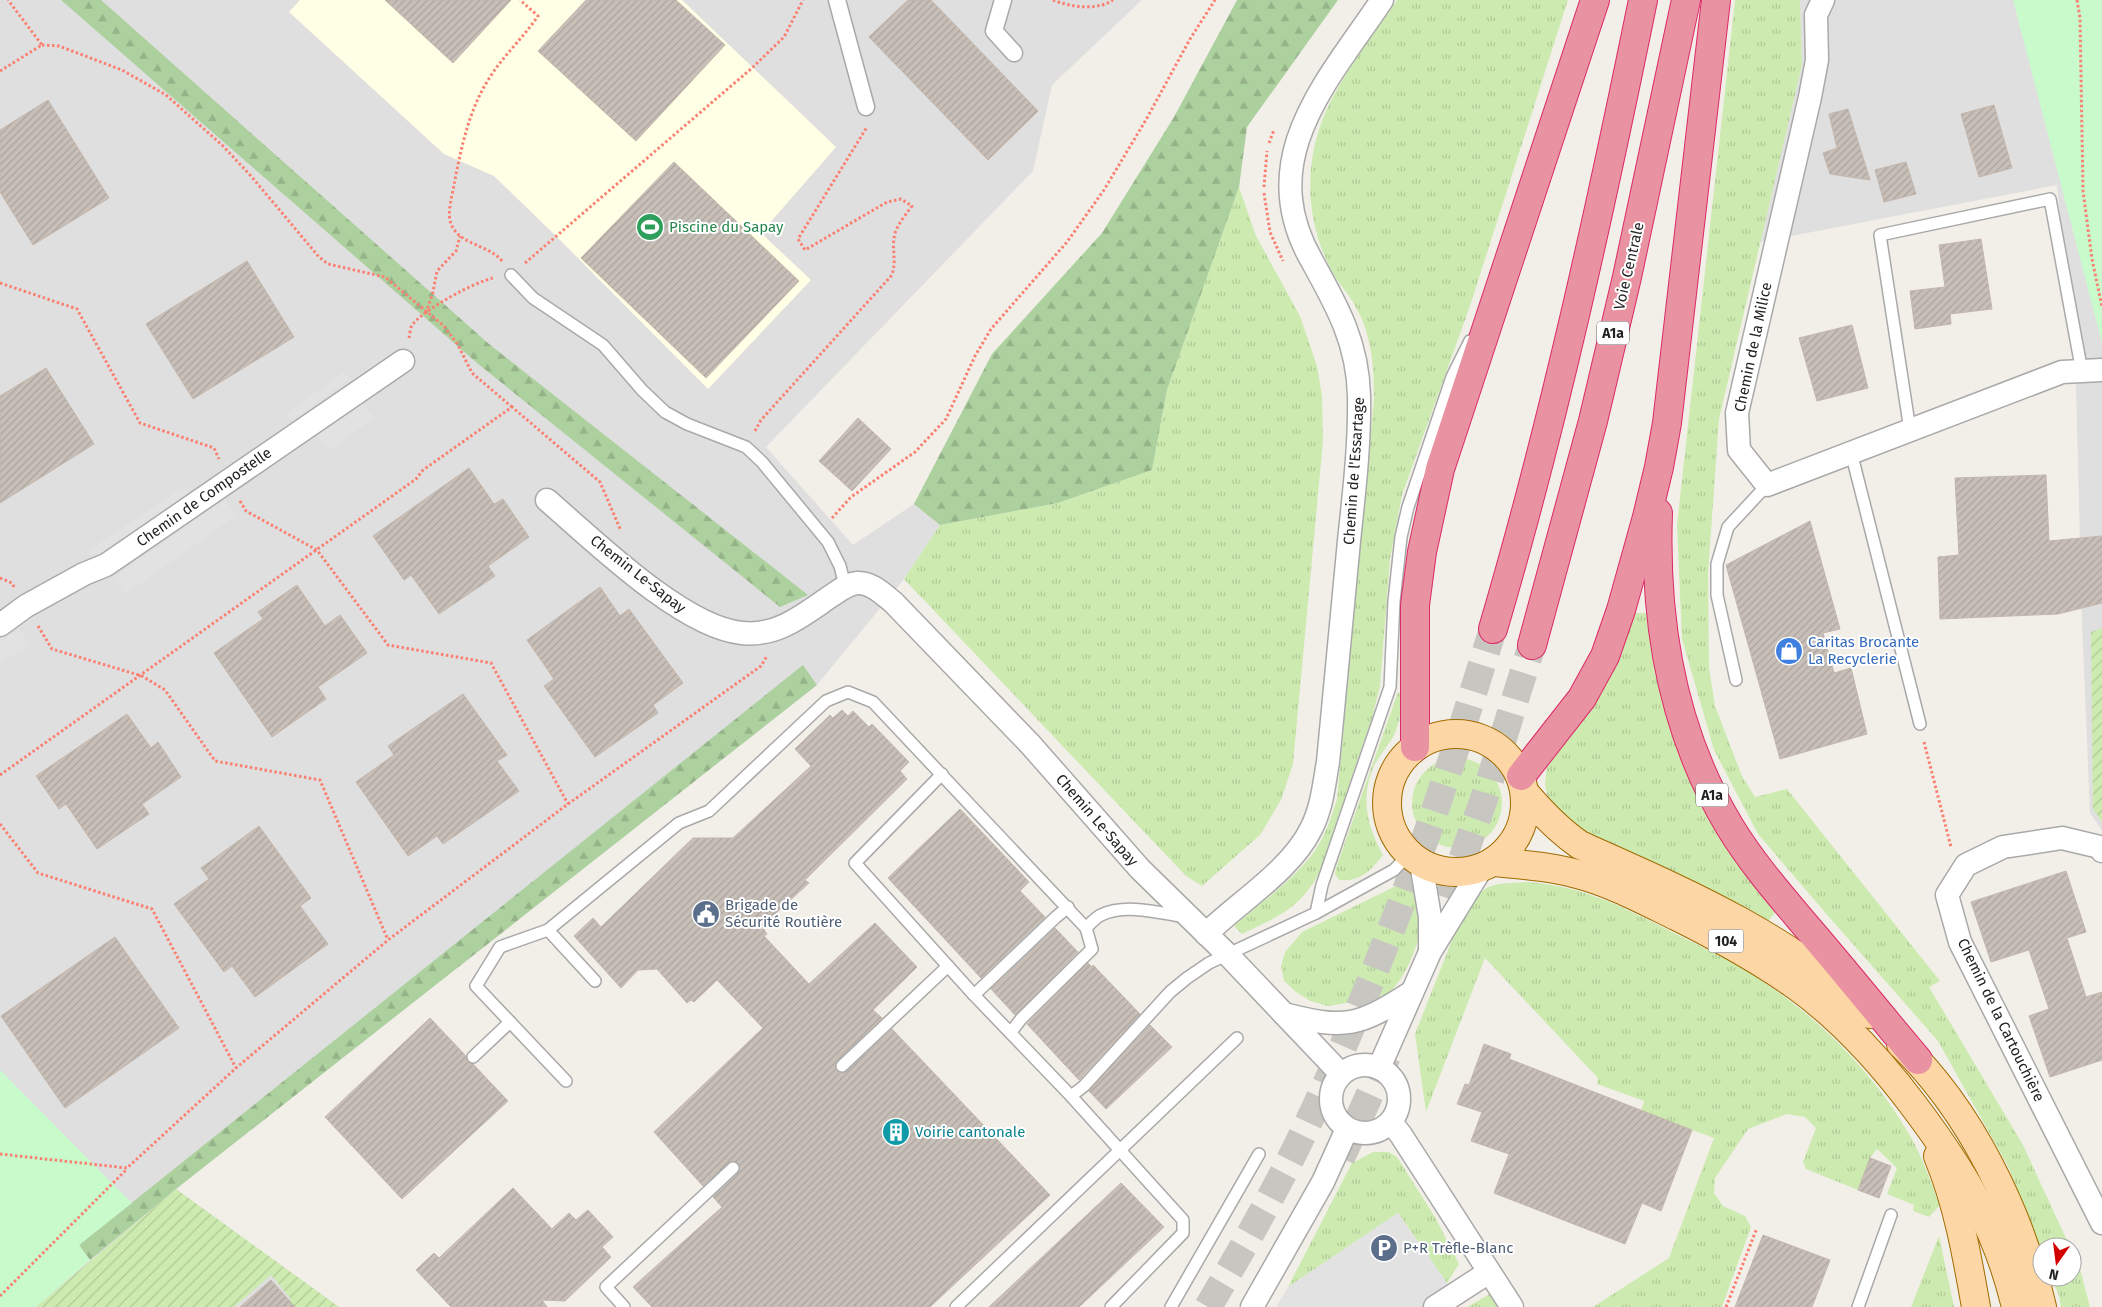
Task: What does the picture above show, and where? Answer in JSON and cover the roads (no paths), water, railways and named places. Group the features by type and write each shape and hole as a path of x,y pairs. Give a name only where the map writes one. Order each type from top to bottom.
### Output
{"highway":[{"path":"1415,748 1414,614 1422,552 1440,469 1595,0"},
{"path":"1493,629 1516,551 1556,396 1643,0"},
{"name":"Voie Centrale","path":"1532,645 1593,421 1627,277 1686,0"},
{"name":"A1a","path":"1523,785 1582,698 1605,656 1627,589 1659,467 1666,423 1716,0"},
{"name":"A1a","path":"1659,467 1657,537 1660,615 1672,686 1700,768 1730,827 1763,874 1918,1060"}],"main road":[{"path":"1462,734 1485,740 1505,754 1517,768 1523,785 1526,808 1521,830 1508,850 1488,865 1468,872 1450,872 1434,869 1415,859 1399,842 1388,819 1387,796 1390,780 1400,763 1415,748 1437,736 1462,734"},
{"name":"104","path":"1523,785 1558,829 1580,844 1721,909 1787,949 1867,1011 1918,1060 1966,1126 1996,1179 2024,1245 2042,1307"},
{"name":"104","path":"1488,865 1562,870 1587,876 1632,894 1740,948 1800,988 1841,1023 1893,1077 1937,1136 1971,1188 2003,1259 2016,1307"},
{"path":"1911,1101 1925,1127 1949,1187 1964,1238 1976,1307"}],"street":[{"path":"838,0 866,107"},
{"path":"1003,0 994,31 1014,53"},
{"name":"Chemin de l'Essartage","path":"1206,934 1292,859 1312,829 1322,800 1328,762 1354,487 1360,396 1358,365 1351,338 1295,227 1290,198 1289,174 1301,131 1322,89 1382,0"},
{"name":"Chemin de la Milice","path":"1767,485 1739,450 1738,413 1810,98 1817,60 1816,15 1823,0"},
{"name":"Chemin de Compostelle","path":"0,625 26,606 84,574 106,565 403,361"},
{"path":"1767,485 2062,372 2092,371"},
{"name":"Chemin Le-Sapay","path":"547,500 617,561 671,601 696,617 721,628 742,633 767,632 790,624 845,586 859,583 878,589 893,602 1030,744 1140,869 1228,955 1341,1074"},
{"name":"Chemin de la Cartouchière","path":"2102,851 2100,847 2062,838 2002,847 1966,865 1947,896 1960,942 2102,1223"},
{"path":"1415,859 1430,917 1430,952"},
{"path":"1379,1068 1430,952 1488,865"},
{"path":"1284,1014 1309,1021 1335,1024 1354,1023 1383,1010 1412,992"},
{"path":"1369,1065 1379,1068 1390,1075 1396,1086 1398,1092 1397,1111 1391,1122 1381,1130 1370,1134 1358,1133 1347,1129 1339,1122 1330,1103 1332,1088 1341,1074 1349,1068 1369,1065"},
{"path":"1391,1122 1512,1307"},
{"path":"1252,1307 1323,1182 1347,1129"},
{"path":"1435,1307 1489,1272"}],"lane":[{"path":"1910,430 1880,235 2050,199 2092,371"},
{"path":"1316,913 1322,886 1390,687 1392,626 1398,565 1402,537 1413,490 1452,376 1506,270"},
{"path":"511,275 533,298 603,345 642,390 665,412 686,424 746,447 762,462 828,542 840,566 845,586"},
{"path":"1852,452 1920,724"},
{"path":"1736,680 1717,595 1717,564 1728,528 1767,485"},
{"path":"566,1081 476,986 500,948 548,930 679,823 709,811 826,701 848,692 873,702 1086,928 1092,949 1021,1019 1011,1032"},
{"path":"942,774 855,862 974,995 1071,1096 1183,1220 1183,1233 1111,1307"},
{"path":"1071,1096 1084,1086 1170,992 1209,963 1316,913 1415,859"},
{"path":"974,995 1068,907"},
{"path":"1086,928 1100,915 1117,911 1138,910 1190,917"},
{"path":"548,930 596,981"},
{"path":"842,1066 948,966"},
{"path":"473,1057 510,1022"},
{"path":"956,1307 1237,1038"},
{"path":"1170,1307 1259,1154"},
{"path":"624,1307 606,1287 733,1168"},
{"path":"1858,1307 1891,1215"}],"tunnel":[{"path":"1208,1307 1286,1168 1357,1014 1385,946 1422,846 1493,629"},
{"path":"1434,938 1485,796 1532,645"},
{"path":"1341,1158 1392,1045"}],"place":[{"name":"Piscine du Sapay","path":"650,227"},
{"name":"Caritas Brocante La Recyclerie","path":"1789,651"},
{"name":"Brigade de Sécurité Routière","path":"706,914"},
{"name":"Voirie cantonale","path":"896,1132"},
{"name":"P+R Trèfle-Blanc","path":"1384,1248"}]}
